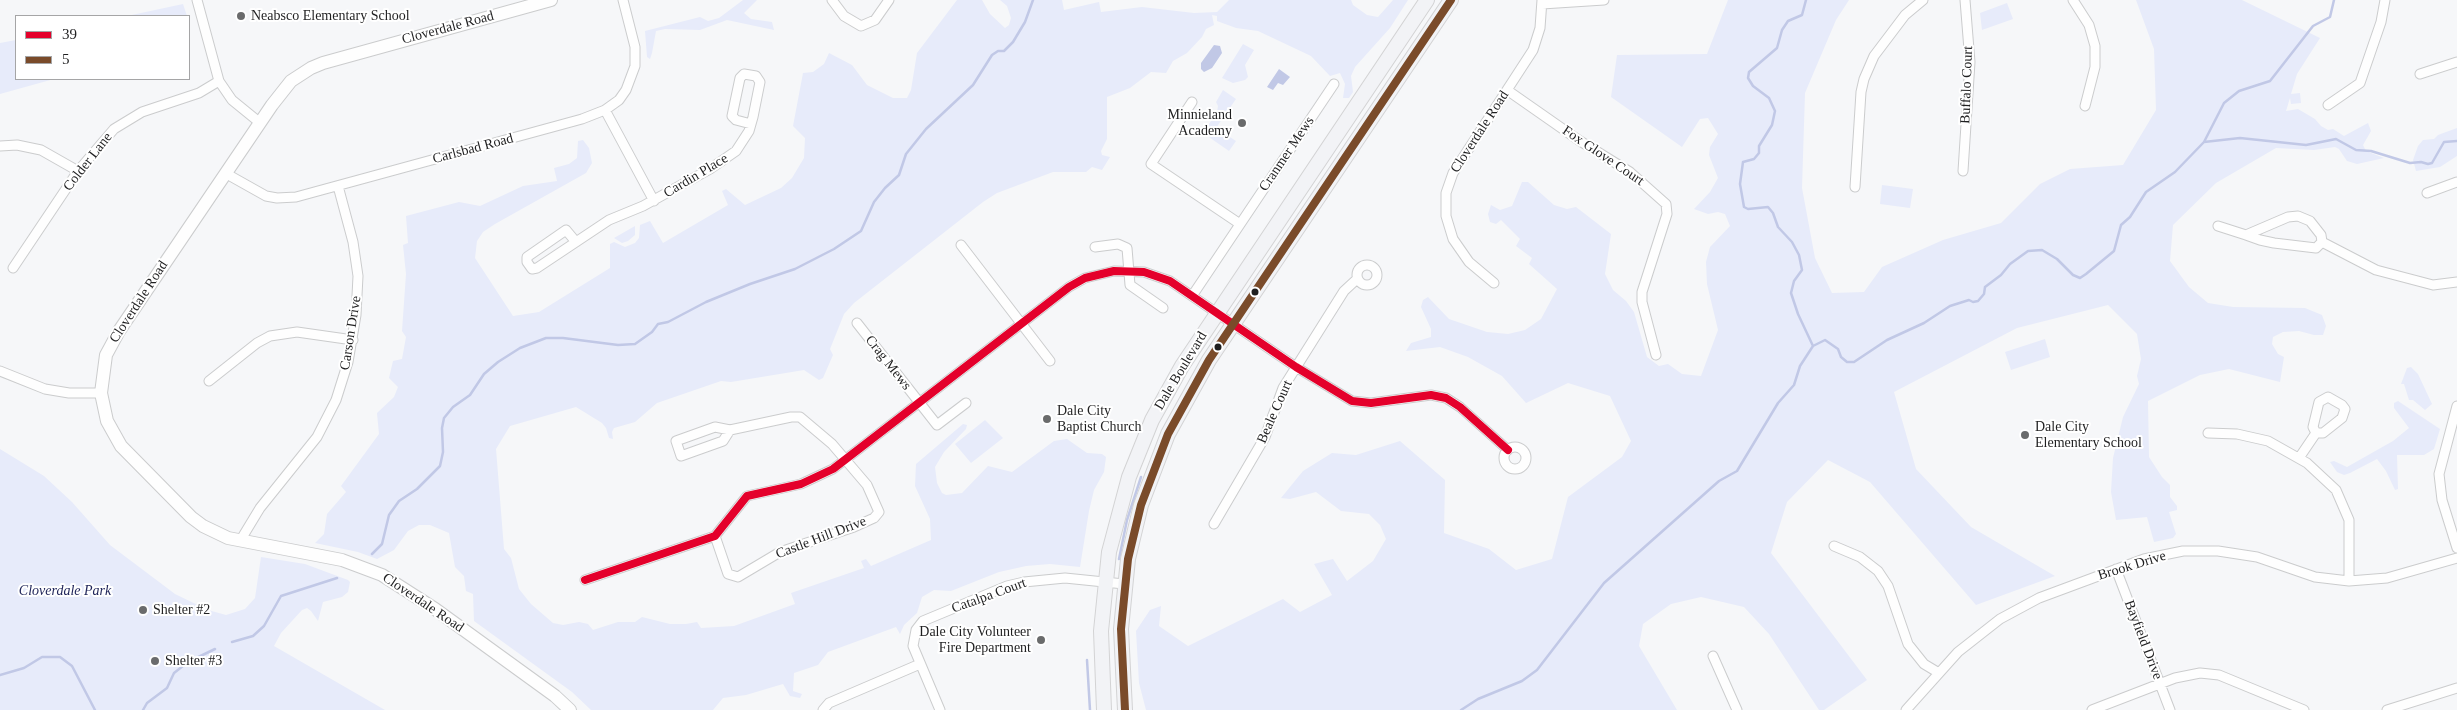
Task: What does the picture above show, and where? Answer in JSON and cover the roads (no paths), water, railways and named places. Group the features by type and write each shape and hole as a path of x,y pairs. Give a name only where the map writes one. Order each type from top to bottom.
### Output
{"main road":[{"name":"Dale Boulevard","path":"1104,710 1101,631 1104,582 1121,502 1140,448 1166,393 1427,0"},
{"name":"Dale Boulevard","path":"1125,710 1121,656 1124,584 1133,531 1158,457 1186,397 1451,0"}],"street":[{"path":"197,0 219,81 232,100 259,122"},
{"name":"Cloverdale Road","path":"551,0 311,68 291,81 259,122 112,342 103,368 101,393 107,421 113,434 134,460 197,522 215,533 240,541 342,560 390,579 555,696 570,710"},
{"name":"Carlsbad Road","path":"225,173 260,194 277,198 296,197 582,119 605,110 619,100 626,90 635,66 635,47 623,0"},
{"path":"832,0 844,16 861,26 875,20 889,0"},
{"path":"1542,2 1604,0"},
{"path":"1855,187 1861,92 1864,79 1874,56 1905,15 1923,0"},
{"name":"Buffalo Court","path":"1963,171 1970,62 1965,0"},
{"path":"2073,0 2089,25 2095,46 2095,67 2085,106"},
{"path":"2328,105 2360,84 2381,22 2385,0"},
{"name":"Cloverdale Road","path":"1494,283 1470,262 1453,239 1446,216 1445,202 1453,173 1538,38 1542,2"},
{"path":"2420,74 2457,62"},
{"name":"Cardin Place","path":"576,242 568,231 565,231 528,256 527,262 535,270 609,220 654,201 731,156 742,145 751,124 760,82 756,76 744,74 740,78 732,116 736,120 751,124"},
{"name":"Colder Lane","path":"13,268 78,171 106,136 129,118 149,109 199,93 219,81"},
{"name":"Cranmer Mews","path":"1192,296 1334,84"},
{"name":"Fox Glove Court","path":"1507,90 1580,141 1630,172 1666,204 1667,214 1642,292 1642,302 1656,355"},
{"path":"1192,102 1151,164 1240,224"},
{"name":"Cardin Place","path":"605,110 654,201"},
{"path":"0,146 17,145 41,150 78,171"},
{"path":"2427,193 2457,182"},
{"name":"Carson Drive","path":"240,541 260,508 306,452 326,421 342,383 352,340 357,301 357,267 338,186"},
{"path":"2246,235 2288,217 2298,216 2310,221 2321,235 2322,242"},
{"path":"2218,226 2274,243 2316,248 2322,242"},
{"path":"2322,242 2376,270 2433,284 2457,282"},
{"path":"1095,247 1118,244 1125,246 1129,252 1128,270 1129,282 1132,288 1163,308"},
{"path":"961,245 1021,325 1050,360"},
{"path":"585,580 716,536 747,496 802,484 846,461 1079,281 1101,273 1128,270 1156,275 1192,296 1296,367 1352,401 1372,403 1431,395 1446,398 1460,407 1508,450"},
{"name":"Beale Court","path":"1214,524 1265,438 1276,401 1344,291 1357,279"},
{"name":"Crag Mews","path":"857,323 937,425 966,403"},
{"path":"209,381 257,343 270,336 296,332 352,340"},
{"path":"0,371 46,389 69,393 101,393"},
{"path":"2457,406 2439,474 2442,500 2457,548"},
{"name":"Castle Hill Drive","path":"716,536 726,571 730,576 738,577 780,552 874,518 879,512 879,507 867,485 814,426 800,417 791,417 730,430 717,426 676,441 681,456 723,441 730,430"},
{"path":"2208,433 2258,437 2299,458 2321,474 2336,490 2346,509 2350,531 2349,581"},
{"path":"2299,458 2316,433"},
{"path":"1834,546 1860,557 1878,571 1888,586 1908,644 1924,664 1939,673"},
{"name":"Brook Drive","path":"1906,710 1978,634 2006,615 2039,598 2116,569 2163,554 2198,550 2218,551 2257,557 2310,576 2349,581 2387,578 2457,558"},
{"name":"Bayfield Drive","path":"2116,569 2170,710"},
{"name":"Catalpa Court","path":"940,710 913,646 916,630 923,621 1024,582 1054,578 1124,584"},
{"path":"1713,656 1737,710"},
{"path":"823,710 829,703 920,664"},
{"path":"2092,710 2190,673 2209,673 2239,682 2304,710"},
{"path":"2387,710 2457,688"}],"water":[{"path":"1214,45 1220,46 1222,53 1212,68 1204,72 1201,69 1201,63"},
{"path":"1279,69 1290,77 1283,85 1278,83 1273,90 1267,87"}],"waterway":[{"path":"372,554 382,544 389,515 399,501 417,489 440,466 443,452 442,428 444,418 453,407 470,395 484,374 498,362 520,348 546,338 563,338 618,345 635,344 652,332 658,324 668,322 706,302 750,284 795,269 834,249 861,231 874,202 899,175 906,154 926,129 973,85 992,55 998,51 1004,51 1013,42 1025,22 1033,0"},
{"path":"1806,0 1802,15 1788,21 1782,30 1777,48 1749,72 1748,78 1753,86 1769,98 1775,111 1772,125 1759,146 1759,153 1754,159 1743,162 1740,184 1744,207 1748,209 1768,207 1773,213 1778,227 1792,242 1799,255 1802,270 1794,281 1791,293 1798,314 1813,346"},
{"path":"1461,710 1478,699 1522,681 1537,670 1604,583 1719,481 1737,471 1778,403 1794,385 1800,366 1813,346 1825,340 1838,349 1841,357 1847,362 1854,362 1887,340 1924,323 1950,306 1969,300 1973,302 1978,301 1984,294 1985,287 2001,275 2010,264 2028,251 2042,250 2057,259 2073,275 2080,278 2114,251 2121,225 2130,217 2146,192 2175,172 2204,142 2224,103 2239,91 2270,81 2313,26 2330,17 2334,0"},
{"path":"2204,142 2240,138 2306,145 2336,139 2356,150 2371,151 2410,163 2421,162 2428,164 2432,163 2444,142 2457,141"},
{"path":"1119,559 1127,520 1141,477"},
{"path":"232,642 253,636 264,626 281,596 337,578"},
{"path":"143,710 147,703 167,688 174,673 188,662 215,649"},
{"path":"0,675 24,668 42,657 60,657 72,666 95,710"},
{"path":"1087,660 1090,710"}],"place":[{"name":"Neabsco Elementary School","path":"241,16"},
{"name":"Minnieland Academy","path":"1242,123"},
{"name":"Dale City Baptist Church","path":"1047,419"},
{"name":"Dale City Elementary School","path":"2025,435"},
{"name":"Shelter #2","path":"143,610"},
{"name":"Dale City Volunteer Fire Department","path":"1041,640"},
{"name":"Shelter #3","path":"155,661"}],"park label":[{"name":"Cloverdale Park","path":"65,591"}]}
